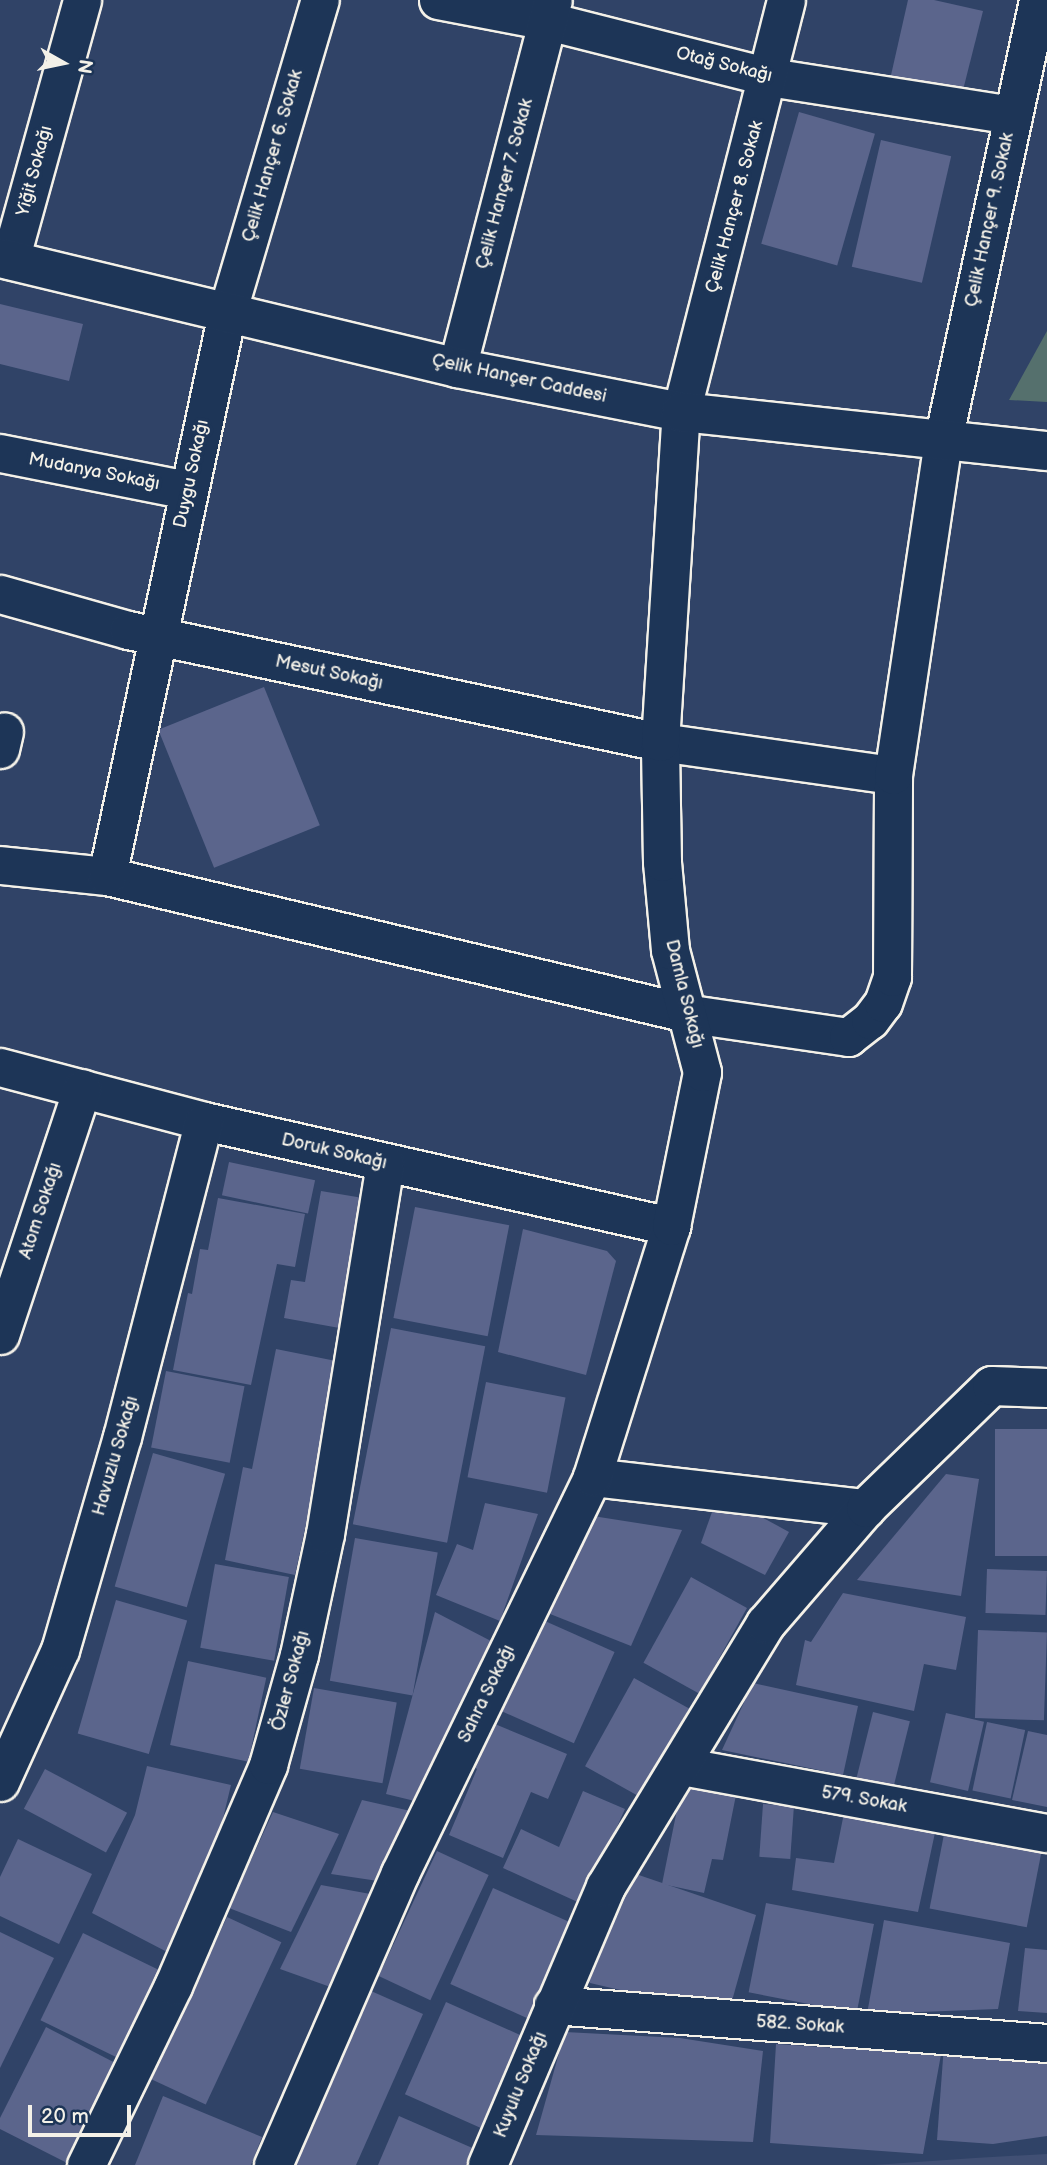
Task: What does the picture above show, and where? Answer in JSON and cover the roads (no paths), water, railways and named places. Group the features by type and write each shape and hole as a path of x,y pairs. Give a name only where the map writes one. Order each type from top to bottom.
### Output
{"street":[{"name":"Yiğit Sokağı","path":"5,259 82,0"},
{"name":"Çelik Hançer 6. Sokak","path":"227,313 320,0"},
{"name":"Otağ Sokağı","path":"438,0 551,11 769,77 1013,115"},
{"name":"Çelik Hançer 8. Sokak","path":"681,412 769,77 786,0"},
{"name":"Çelik Hançer 9. Sokak","path":"0,865 107,876 691,1014 848,1037 870,1020 883,1003 892,977 893,775 943,440 1038,0"},
{"name":"Çelik Hançer 7. Sokak","path":"457,368 551,11"},
{"name":"Çelik Hançer Caddesi","path":"5,259 457,368 681,412 1047,451"},
{"name":"Duygu Sokağı","path":"107,876 161,637 187,490 227,313"},
{"name":"Damla Sokağı","path":"592,1477 671,1226 702,1072 691,1014 670,950 662,862 660,743 681,412"},
{"name":"Mudanya Sokağı","path":"0,453 187,490"},
{"name":"Mesut Sokağı","path":"0,594 161,637 660,743 893,775"},
{"name":"Doruk Sokağı","path":"0,1067 204,1121 385,1164 671,1226"},
{"name":"Atom Sokağı","path":"0,1335 82,1087"},
{"name":"Havuzlu Sokağı","path":"0,1782 60,1650 122,1437 204,1121"},
{"name":"Özler Sokağı","path":"86,2165 173,1986 268,1765 299,1655 325,1534 385,1164"},
{"name":"Kuyulu Sokağı","path":"488,2165 606,1887 766,1624 866,1508 992,1386 1047,1388"},
{"path":"592,1477 866,1508"},
{"name":"Sahra Sokağı","path":"273,2165 400,1873 592,1477"},
{"name":"579. Sokak","path":"681,1766 1047,1833"},
{"name":"582. Sokak","path":"554,2005 1047,2043"}]}
